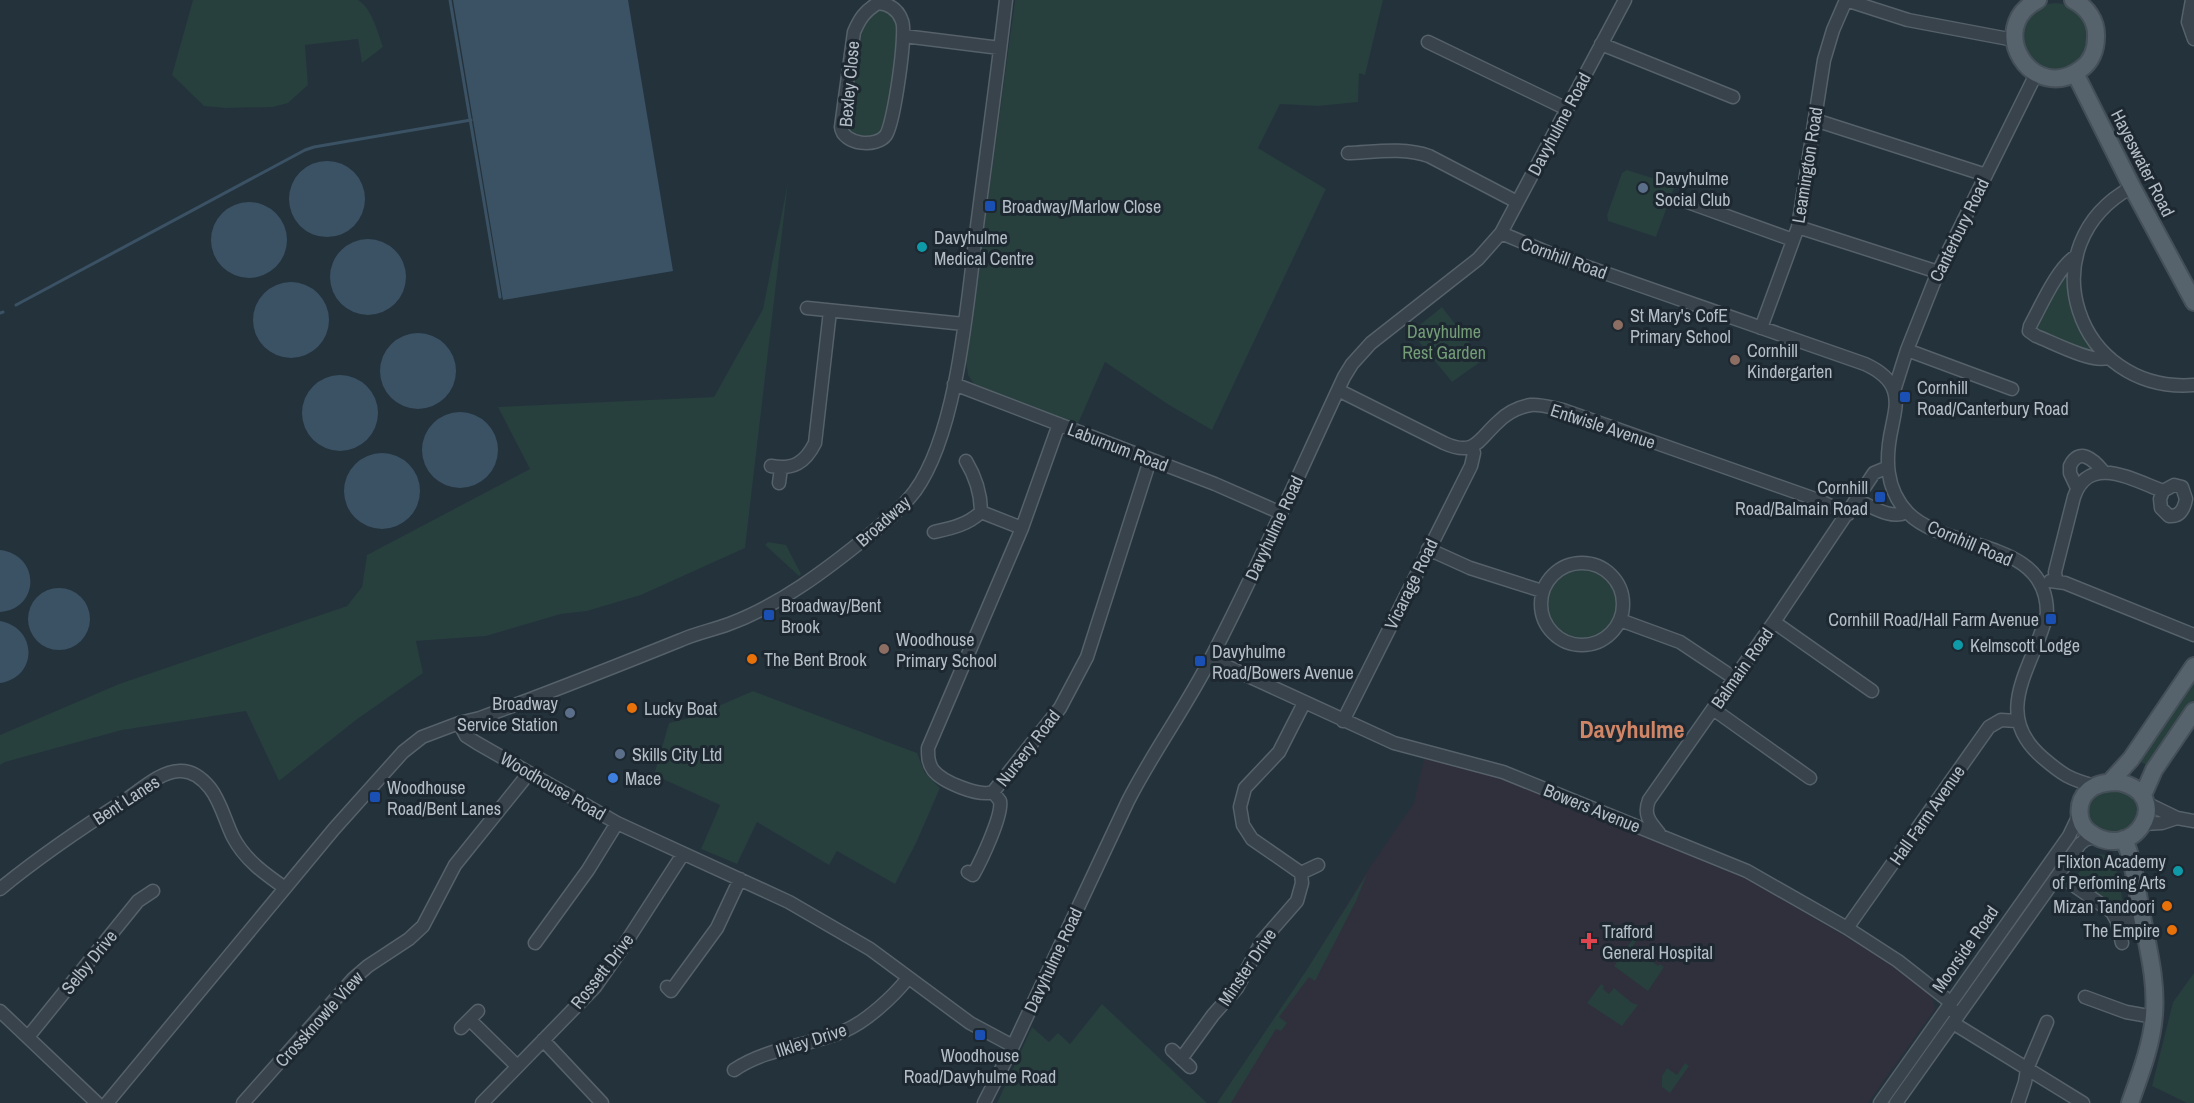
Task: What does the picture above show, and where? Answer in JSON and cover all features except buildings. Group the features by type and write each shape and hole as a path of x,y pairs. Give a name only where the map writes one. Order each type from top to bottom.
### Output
{"main road":[{"path":"2037,0 2023,12 2018,21 2014,40 2018,54 2025,65 2036,74 2049,78 2064,78 2075,74 2092,57 2097,34 2094,22 2077,1"},
{"name":"Hayeswater Road","path":"2075,74 2194,302"},
{"path":"2194,666 2131,759 2102,784 2084,795 2079,812 2083,826 2096,836 2111,840 2133,836 2143,824 2145,799 2154,770 2194,711"},
{"path":"2102,784 2126,783 2135,787 2145,799"},
{"path":"2124,839 2132,861 2154,978 2154,1017 2147,1051 2130,1103"}],"street":[{"name":"Broadway","path":"459,723 480,718 604,672 685,638 729,624 756,612 807,582 848,552 889,518 916,490 936,451 954,384 964,324 1006,0"},
{"name":"Davyhulme Road","path":"984,1103 1133,790 1190,698 1211,659 1246,590 1352,364 1362,353 1478,260 1501,233 1625,0"},
{"path":"1846,0 1908,20 2014,40"},
{"name":"Leamington Road","path":"1761,328 1798,227 1828,45 1846,0"},
{"path":"2192,0 2188,22 2194,39"},
{"name":"Bexley Close","path":"881,2 894,8 899,14 903,21 904,36 892,124 888,133 883,139 874,143 848,139 841,127 854,32 860,18 867,10 881,2"},
{"path":"904,36 1000,48"},
{"path":"1428,42 1567,110"},
{"path":"1601,44 1733,97"},
{"name":"Canterbury Road","path":"1894,391 1907,350 1938,272 2036,74"},
{"path":"1815,120 1986,175"},
{"path":"1348,153 1405,150 1416,152 1429,156 1517,202"},
{"path":"2132,187 2117,195 2102,208 2083,236 2076,256 2074,277 2077,306 2092,338 2108,358 2154,382 2173,386 2194,385"},
{"path":"1685,201 1794,240"},
{"path":"1798,227 1938,272"},
{"name":"Cornhill Road","path":"1501,233 1556,256 1865,363 1882,375 1894,391 1895,414 1886,468 1897,498 1907,512 1928,526 2009,556 2028,569 2041,584"},
{"path":"2076,256 2070,260 2061,273 2030,326 2030,331 2036,336 2091,357 2103,360 2108,358"},
{"path":"807,308 964,324"},
{"path":"779,483 776,467 791,467 802,462 815,443 830,310"},
{"path":"1907,350 2012,389"},
{"name":"Laburnum Road","path":"954,384 1215,484 1281,513"},
{"path":"1338,390 1453,447 1462,449 1472,447"},
{"name":"Entwisle Avenue","path":"1472,447 1508,414 1534,405 1548,407 1637,436 1846,512"},
{"name":"Nursery Road","path":"1059,424 1022,528 928,748 930,765 941,778 976,793 993,792 1045,728 1074,685 1097,628 1150,460"},
{"name":"Vicarage Road","path":"1343,720 1471,466 1474,453 1472,447"},
{"path":"2077,488 2070,473 2070,466 2077,457 2082,455 2090,458 2103,471"},
{"path":"934,532 956,527 972,520 981,512 981,502 974,474 966,460"},
{"name":"Balmain Road","path":"1662,837 1646,813 1649,800 1774,622 1874,472 1886,468"},
{"path":"2061,582 2055,572 2077,488 2087,478 2103,471 2114,472 2163,491"},
{"path":"1857,500 1893,515 1900,516 1907,512"},
{"path":"981,512 1022,528"},
{"path":"1428,549 1470,568 1542,591"},
{"path":"1578,562 1602,567 1619,585 1623,602 1620,620 1612,632 1601,641 1588,645 1574,645 1561,640 1550,631 1542,619 1540,605 1542,591 1551,576 1566,565 1578,562"},
{"path":"2079,812 2066,777 2025,740 2017,721 2016,709 2020,688 2047,613 2047,603 2041,584 2061,582 2194,634"},
{"path":"1620,620 1680,642 1734,678"},
{"path":"1774,622 1872,691"},
{"name":"Bowers Avenue","path":"1211,659 1402,747 1503,772 1748,871 1847,928 1898,961 1948,1001 1952,1010 1948,1024 2084,1103"},
{"path":"1304,703 1279,752 1245,788 1240,807 1243,825 1252,839 1300,873 1317,865"},
{"path":"1713,709 1810,778"},
{"name":"Hall Farm Avenue","path":"1847,928 1989,727 2001,720 2017,721"},
{"path":"107,1103 334,829 412,743 459,723"},
{"name":"Woodhouse Road","path":"459,723 466,736 617,823 789,902 852,938 889,962 970,1023 1013,1046"},
{"name":"Bent Lanes","path":"0,889 106,812 157,779 180,771 193,773 208,786 216,796 234,838 243,852 265,875 285,888"},
{"name":"Crossknowle View","path":"243,1103 353,979 368,966 409,939 423,926 455,865 529,773"},
{"path":"2066,777 2102,784"},
{"path":"968,872 973,875 982,859 1000,811 1000,801 993,792"},
{"path":"2145,799 2177,818 2194,821"},
{"name":"Moorside Road","path":"1880,1103 1948,1024 1950,1005 2069,836 2079,812"},
{"path":"2143,824 2162,823 2177,818"},
{"path":"535,943 588,870 617,823"},
{"name":"Moorside Road","path":"1896,1103 1948,1024 2060,875 2080,844 2096,836"},
{"name":"Rossett Drive","path":"482,1103 595,987 683,854"},
{"name":"Minster Drive","path":"1181,1059 1213,1015 1237,988 1262,941 1297,901 1302,883 1300,873"},
{"path":"2060,875 2108,908 2117,921 2122,943"},
{"path":"667,987 671,991 711,936 740,879"},
{"name":"Selby Drive","path":"28,1037 138,901 153,891"},
{"path":"2117,921 2142,917"},
{"name":"Ilkley Drive","path":"734,1070 758,1058 853,1027 895,992 908,978"},
{"path":"2085,996 2126,1012 2154,1017"},
{"path":"0,1011 97,1103"},
{"path":"470,1020 517,1066"},
{"path":"2018,1103 2042,1026"},
{"path":"543,1040 602,1103"}],"shaded area":[{"path":"453,0 628,0 673,271 503,300"},
{"path":"327,161 342,164 354,172 362,184 365,199 362,214 354,226 342,234 327,237 312,234 300,226 292,214 289,199 292,184 300,172 312,164"},
{"path":"249,202 264,205 276,213 284,225 287,240 284,255 276,267 264,275 249,278 234,275 222,267 214,255 211,240 214,225 222,213 234,205"},
{"path":"368,239 383,242 395,250 403,262 406,277 403,292 395,304 383,312 368,315 353,312 341,304 333,292 330,277 333,262 341,250 353,242"},
{"path":"291,282 306,285 318,293 326,305 329,320 326,335 318,347 306,355 291,358 276,355 264,347 256,335 253,320 256,305 264,293 276,285"},
{"path":"418,333 433,336 445,344 453,356 456,371 453,386 445,398 433,406 418,409 403,406 391,398 383,386 380,371 383,356 391,344 403,336"},
{"path":"340,375 355,378 367,386 375,398 378,413 375,428 367,440 355,448 340,451 325,448 313,440 305,428 302,413 305,398 313,386 325,378"},
{"path":"460,412 475,415 487,423 495,435 498,450 495,465 487,477 475,485 460,488 445,485 433,477 425,465 422,450 425,435 433,423 445,415"},
{"path":"382,453 397,456 409,464 417,476 420,491 417,506 409,518 397,526 382,529 367,526 355,518 347,506 344,491 347,476 355,464 367,456"},
{"path":"0,550 13,554 23,561 29,571 30,582 23,602 13,609 0,612"},
{"path":"59,588 71,590 81,597 88,607 90,619 88,631 81,641 71,648 59,650 47,648 37,641 30,631 28,619 30,607 37,597 47,590"},
{"path":"0,621 12,625 21,633 27,642 28,652 27,663 21,672 12,679 0,683"},
{"name":"Trafford General Hospital","path":"1424,759 1492,773 1746,879 1878,955 1927,991 1933,1000 1935,1009 1868,1103 1217,1103 1306,971 1370,867 1414,803"}],"green space":[{"path":"193,0 358,0 371,15 383,47 362,63 358,39 305,45 308,85 288,103 273,107 204,106 172,75"},
{"path":"1015,0 1383,0 1365,75 1359,73 1358,102 1318,106 1280,104 1258,148 1326,189 1212,430 1169,405 1105,362 1077,426 974,384 968,375 966,361"},
{"path":"2056,3 2069,6 2080,13 2087,24 2090,37 2087,50 2080,61 2069,68 2056,71 2043,68 2032,61 2025,50 2022,37 2025,24 2032,13 2043,6"},
{"path":"876,9 893,14 900,31 887,125 878,135 869,138 855,134 845,127 859,28"},
{"path":"1627,170 1675,185 1656,237 1608,221 1607,215 1622,173"},
{"path":"788,182 745,548 641,595 587,611 561,614 486,636 416,641 423,673 356,720 279,781 246,711 122,730 0,765 0,735 119,684 347,606 362,587 367,555 530,469 498,407 714,397 763,309"},
{"path":"2068,276 2073,309 2084,336 2095,351 2092,353 2038,331 2036,325 2064,277"},
{"name":"Davyhulme Rest Garden","path":"1442,307 1483,360 1452,382 1411,332"},
{"path":"768,542 786,545 801,574 799,576 765,545"},
{"path":"1581,570 1594,573 1606,580 1613,592 1616,605 1613,618 1606,630 1594,637 1581,640 1568,637 1556,630 1549,618 1546,605 1549,592 1556,580 1568,573"},
{"path":"2194,676 2194,700 2191,705 2149,766 2138,761"},
{"path":"753,691 917,753 925,773 940,788 895,884 837,851 829,865 757,822 737,864 701,849 720,805 654,775 669,723 693,717"},
{"path":"2122,789 2139,801 2138,820 2125,830 2114,833 2088,822 2087,805 2093,796 2105,791"},
{"path":"2101,854 2109,856 2115,863 2126,916 2115,902 2103,898 2083,884 2074,883 2073,878 2088,861"},
{"path":"1367,874 1356,901 1315,981 1309,977 1279,1017 1287,1023 1281,1031 1276,1029 1231,1103 1217,1103 1306,971"},
{"path":"1633,939 1636,941 1633,946 1658,966 1660,964 1664,967 1648,991 1614,966"},
{"path":"2194,973 2194,1103 2187,1103 2152,1086 2173,1002"},
{"path":"1601,984 1609,994 1614,988 1632,1003 1638,1005 1622,1026 1587,1003"},
{"path":"1102,1004 1207,1103 997,1103 1032,1027 1049,1042 1058,1033 1070,1044"},
{"path":"1685,1063 1689,1066 1670,1093 1662,1087 1662,1076 1667,1068 1677,1075"}],"waterway":[{"path":"450,0 500,297"},
{"path":"16,305 305,150 471,120"}],"place":[{"name":"Davyhulme Social Club","path":"1643,188"},
{"name":"Broadway/Marlow Close","path":"990,206"},
{"name":"Davyhulme Medical Centre","path":"922,247"},
{"name":"St Mary's CofE Primary School","path":"1618,325"},
{"name":"Cornhill Kindergarten","path":"1735,360"},
{"name":"Cornhill Road/Canterbury Road","path":"1905,397"},
{"name":"Cornhill Road/Balmain Road","path":"1880,497"},
{"name":"Broadway/Bent Brook","path":"769,615"},
{"name":"Cornhill Road/Hall Farm Avenue","path":"2051,619"},
{"name":"Kelmscott Lodge","path":"1958,645"},
{"name":"Woodhouse Primary School","path":"884,649"},
{"name":"The Bent Brook","path":"752,659"},
{"name":"Davyhulme Road/Bowers Avenue","path":"1200,661"},
{"name":"Lucky Boat","path":"632,708"},
{"name":"Broadway Service Station","path":"570,713"},
{"name":"Skills City Ltd","path":"620,754"},
{"name":"Mace","path":"613,778"},
{"name":"Woodhouse Road/Bent Lanes","path":"375,797"},
{"name":"Flixton Academy of Perfoming Arts","path":"2178,871"},
{"name":"Mizan Tandoori","path":"2167,906"},
{"name":"The Empire","path":"2172,930"},
{"name":"Trafford General Hospital","path":"1589,941"},
{"name":"Woodhouse Road/Davyhulme Road","path":"980,1035"}],"district":[{"name":"Davyhulme","path":"1632,729"}]}
